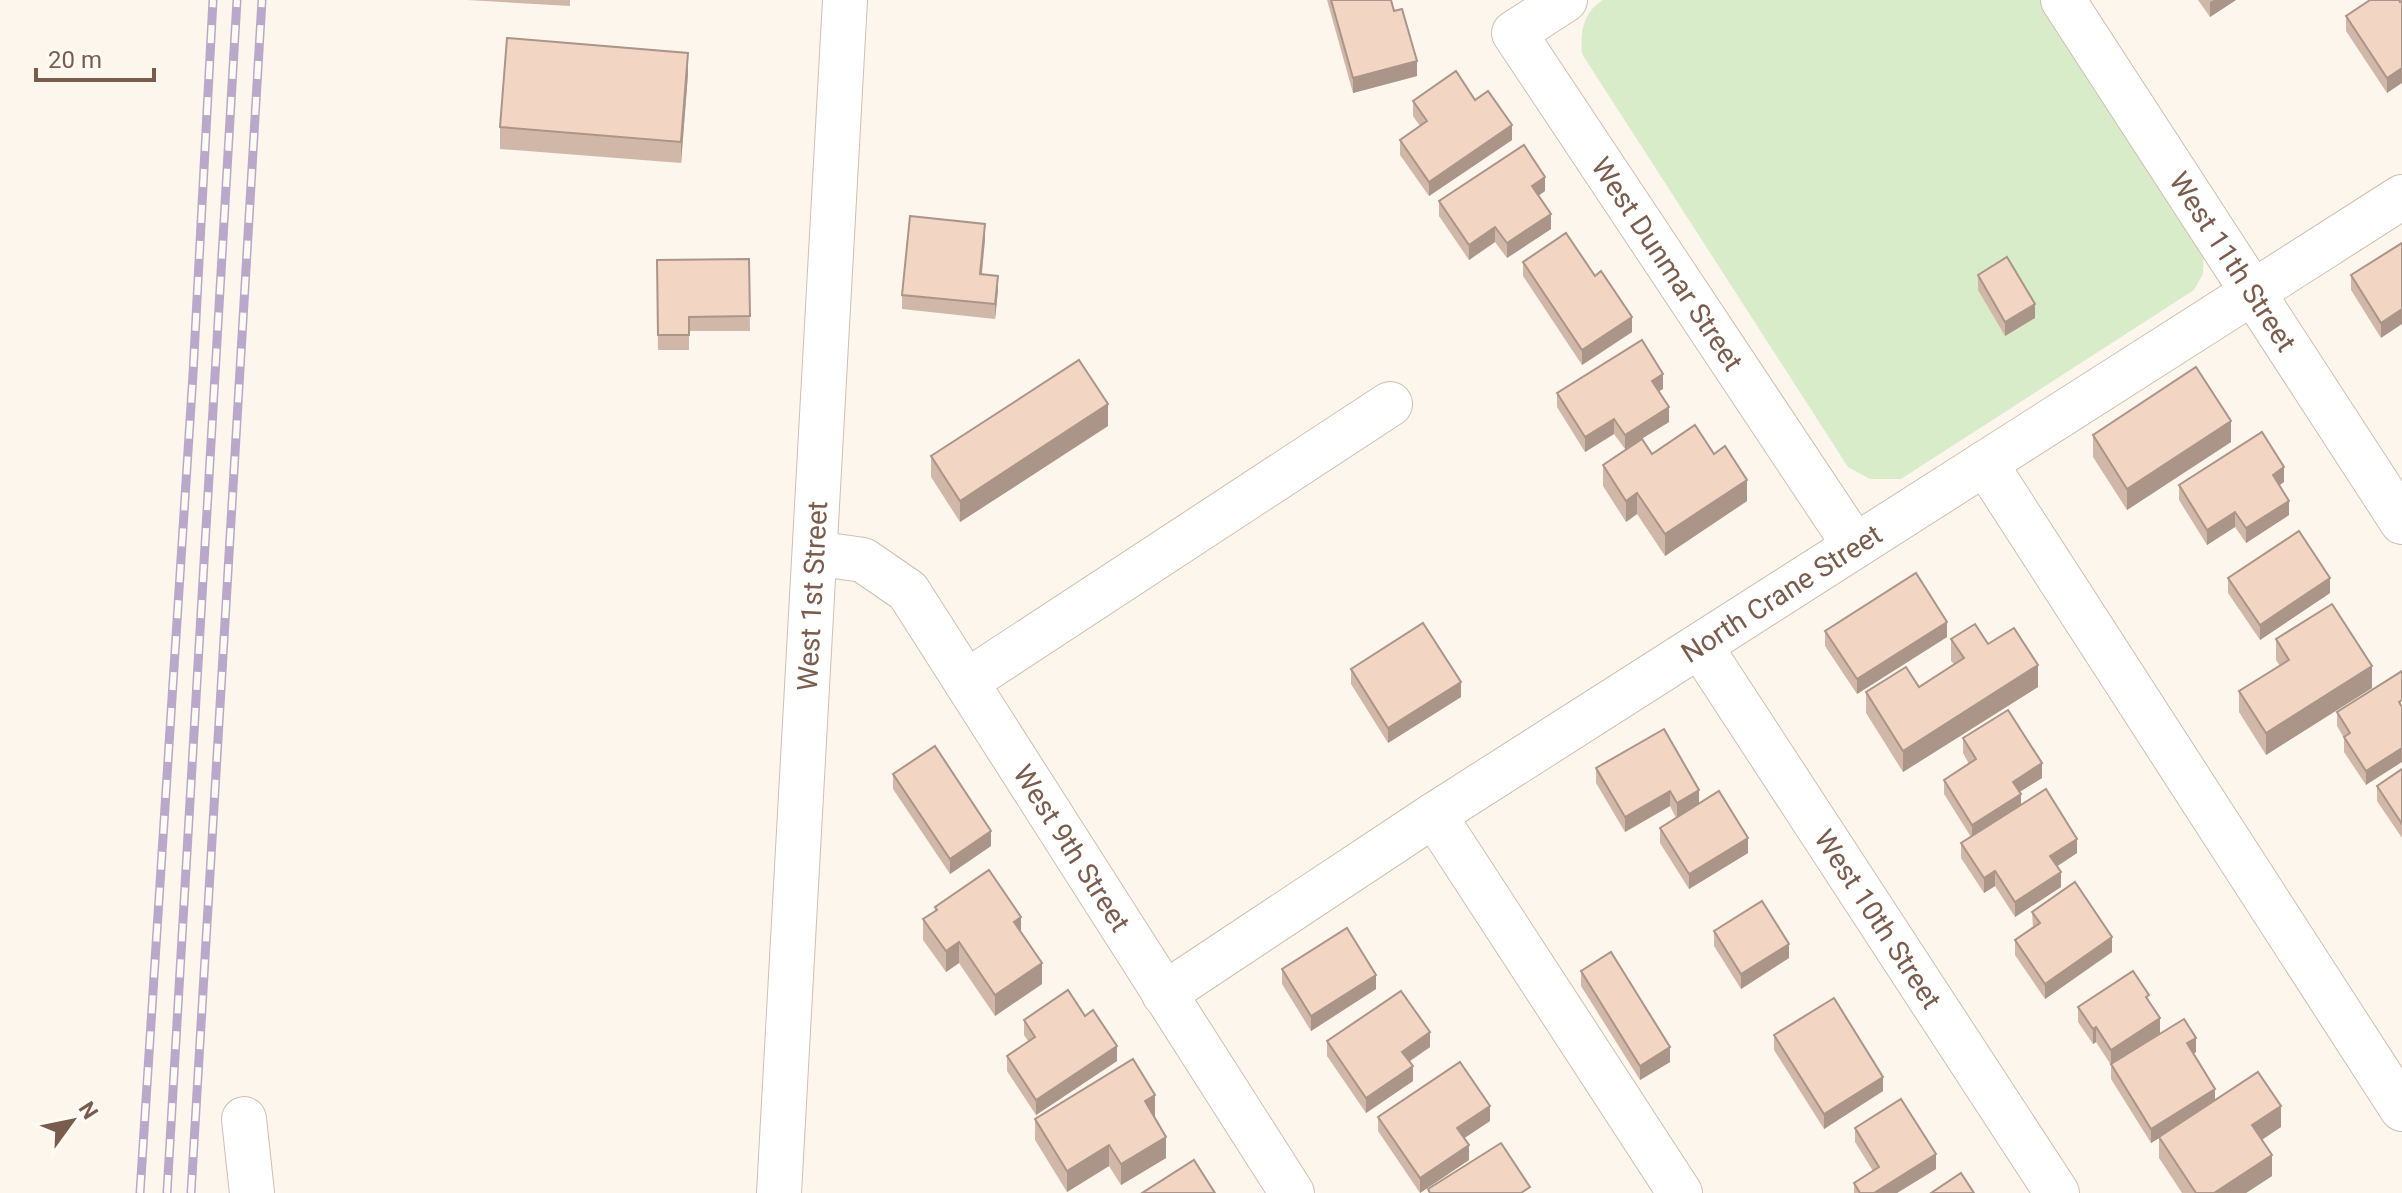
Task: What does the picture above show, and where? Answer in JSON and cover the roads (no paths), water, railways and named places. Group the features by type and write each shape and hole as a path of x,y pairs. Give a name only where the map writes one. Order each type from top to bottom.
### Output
{"street":[{"name":"West 1st Street","path":"779,1193 845,0"},
{"name":"West Dunmar Street","path":"1565,0 1514,33 1855,546"},
{"name":"West 11th Street","path":"2063,0 2402,522"},
{"name":"North Crane Street","path":"1164,994 1434,815 2402,197"},
{"path":"966,682 1390,404"},
{"path":"1985,463 2402,1109"},
{"name":"West 9th Street","path":"815,553 863,560 908,591 1292,1193"},
{"name":"West 10th Street","path":"1700,646 2057,1193"},
{"path":"1434,815 1680,1193"},
{"path":"244,1119 252,1193"}],"railway":[{"path":"140,1193 193,374 213,0"},
{"path":"167,1193 237,0"},
{"path":"191,1193 262,0"}]}
